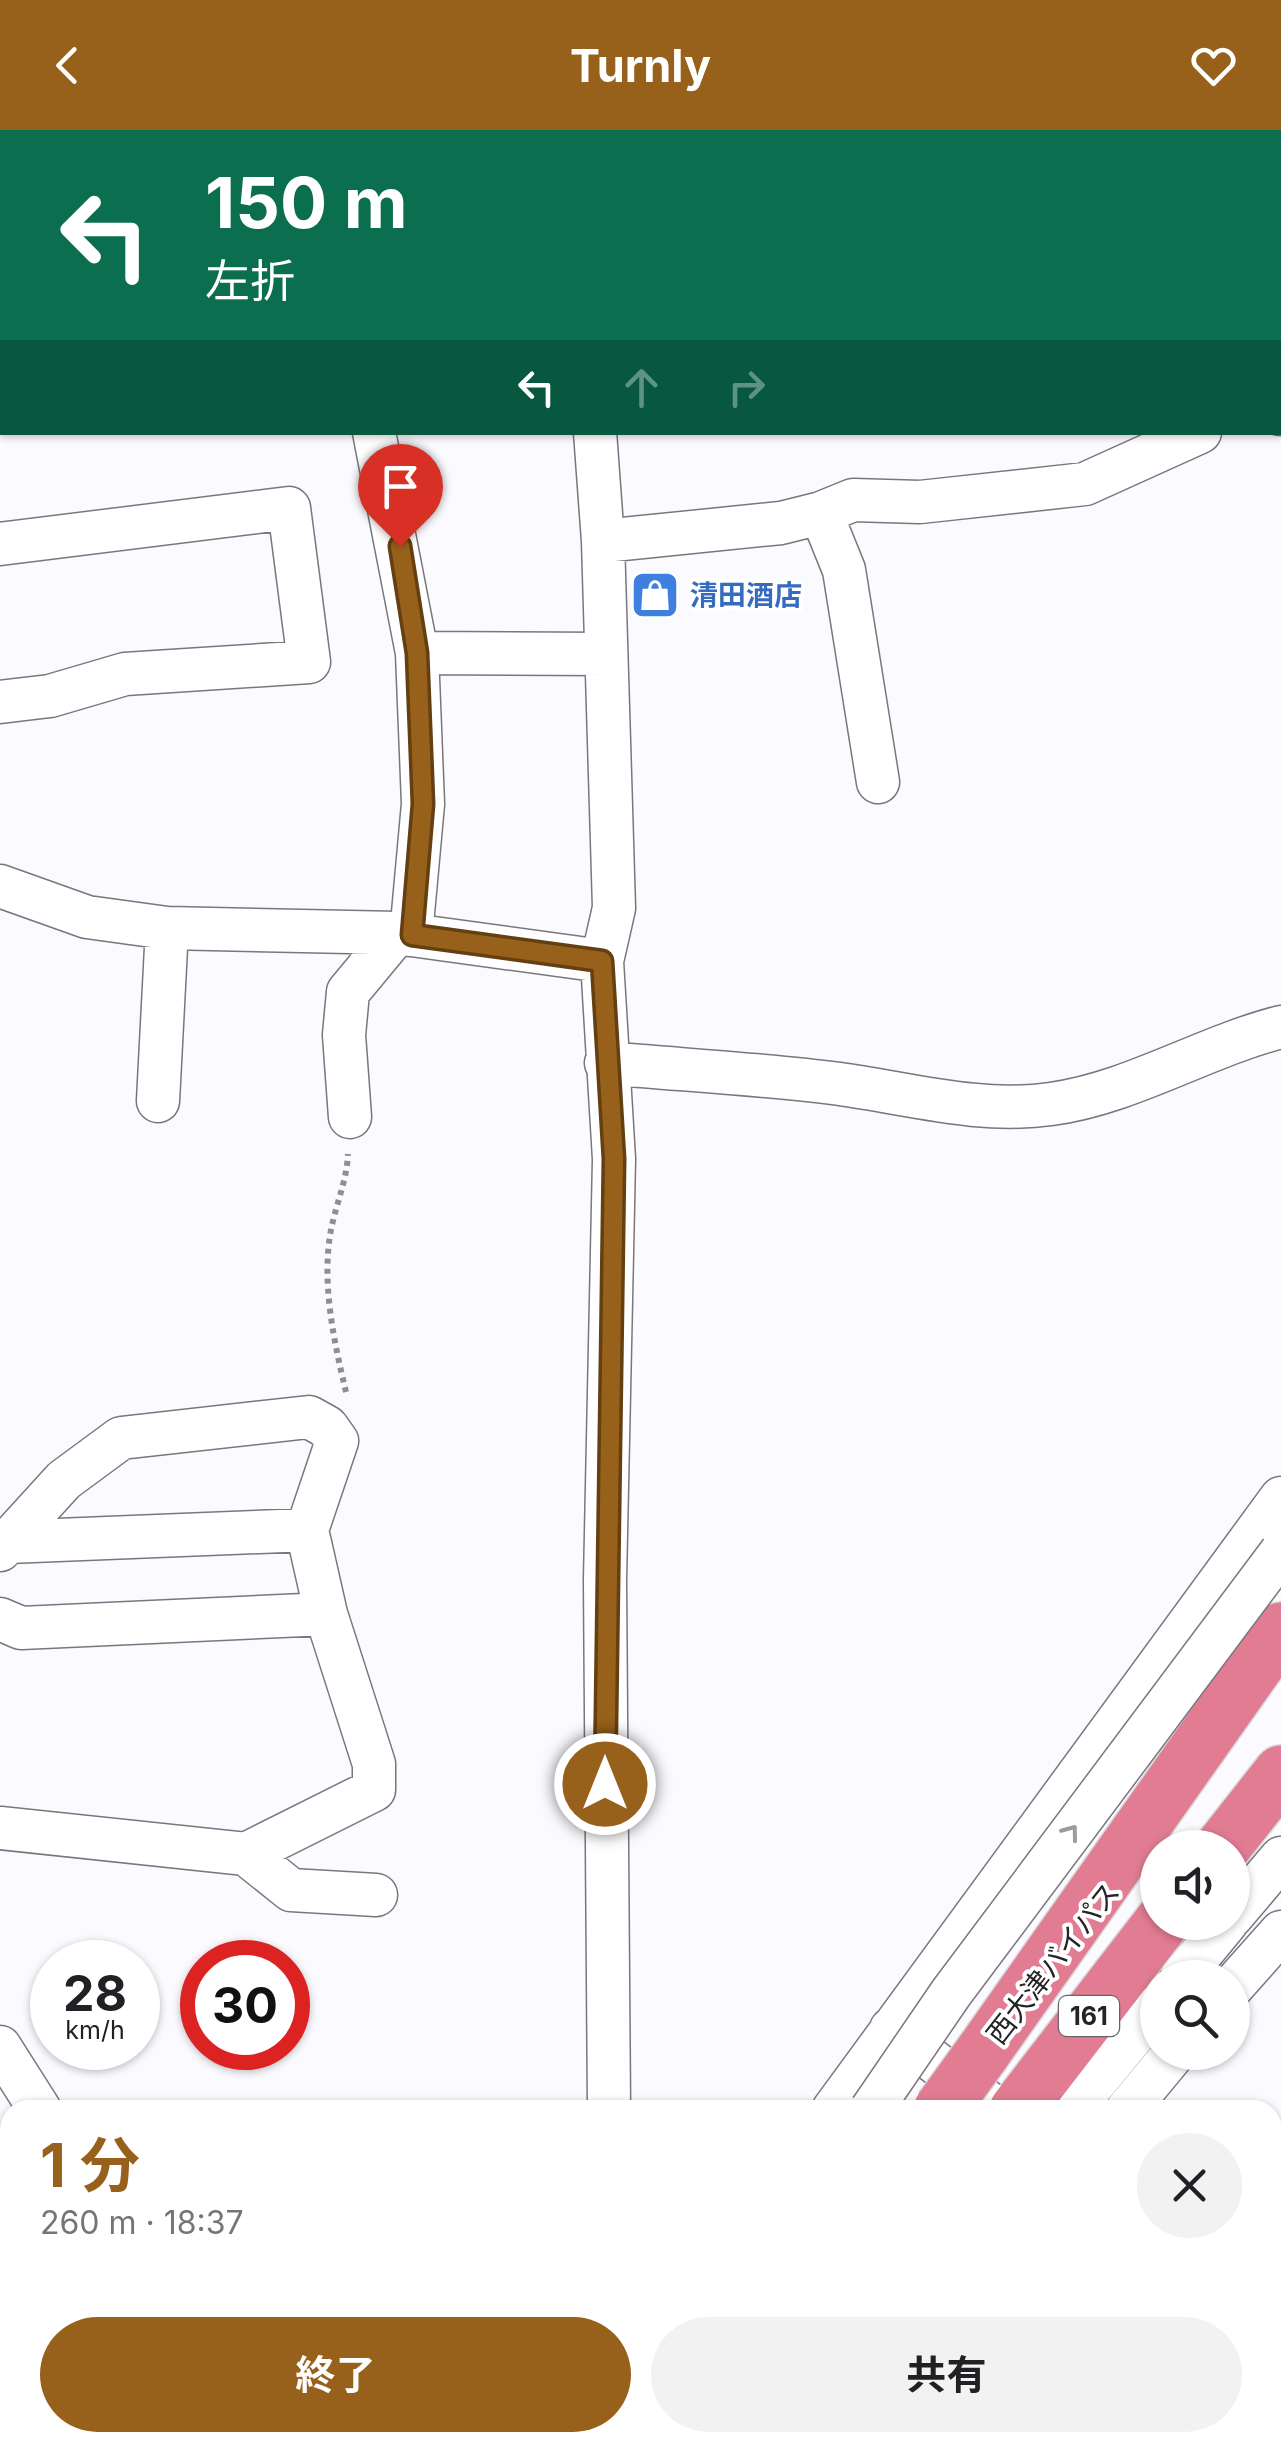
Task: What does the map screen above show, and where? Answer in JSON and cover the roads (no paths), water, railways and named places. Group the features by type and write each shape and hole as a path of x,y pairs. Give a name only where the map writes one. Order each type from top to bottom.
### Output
{"highway":[{"path":"983,2052 1281,1630"},
{"name":"西大津バイパス","path":"947,2100 1281,1676"},
{"path":"1236,1830 1281,1773"},
{"name":"161","path":"1024,2100 1148,1940"}],"street":[{"path":"350,1118 344,1035 348,992 404,934 423,804 417,653 375,435"},
{"path":"595,435 603,541 614,908 602,961 614,1159 605,1580 609,2100"},
{"path":"603,541 781,523 853,500 920,502 1085,484 1193,435"},
{"path":"0,544 288,508 310,662 124,674 50,696 0,702"},
{"path":"821,513 844,570 878,782"},
{"path":"417,653 606,654"},
{"path":"0,886 87,917 167,928 404,934 602,961"},
{"path":"158,1101 167,928"},
{"path":"606,1063 838,1084 970,1106 1048,1105 1096,1096 1244,1036 1281,1026"},
{"path":"0,1828 246,1854 374,1790 374,1764 326,1614 306,1530 337,1441 327,1427 308,1417 121,1438 64,1480 4,1546"},
{"path":"839,2100 1281,1498"},
{"path":"4,1546 306,1530"},
{"path":"877,2100 951,1993 1281,1552"},
{"path":"0,1620 21,1628 326,1614"},
{"path":"246,1854 291,1890 376,1895"},
{"path":"1250,1895 1281,1858"},
{"path":"1250,1967 1281,1932"},
{"path":"1196,1960 1212,1940"},
{"path":"1080,2100 1140,2028"},
{"path":"892,2029 985,2100"},
{"path":"0,2047 34,2100"},
{"path":"1135,2100 1160,2070"}],"place":[{"name":"清田酒店","path":"655,595"}]}
